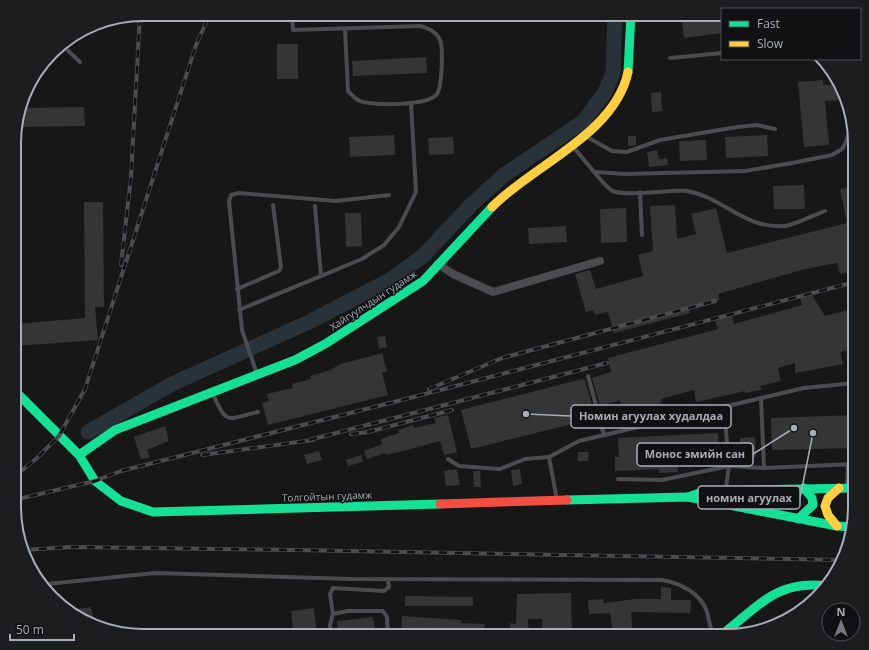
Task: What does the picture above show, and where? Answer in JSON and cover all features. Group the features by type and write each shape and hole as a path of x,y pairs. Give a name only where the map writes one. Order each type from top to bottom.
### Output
{"main road":[{"name":"Хайгуулчдын гудамж","path":"79,455 115,430 295,360 325,344 423,281 505,194 592,131 613,106 627,78 630,64 631,21"},
{"name":"Толгойтын гудамж","path":"21,397 79,455 96,481 108,492 121,501 153,512 688,497 846,527"},
{"path":"798,518 811,510 814,504 813,498 804,488"},
{"name":"Толгойтын гудамж","path":"688,497 705,491 847,488"},
{"path":"837,526 826,513 825,508 827,499 847,488"},
{"path":"728,629 764,598 778,590 802,585 820,586"}],"street":[{"path":"438,264 453,274 493,292 600,261"}],"lane":[{"path":"292,21 293,30 421,26 434,32 440,39 442,84 437,94 429,100 411,103 370,103 358,100 348,91 345,29"},
{"path":"66,48 80,62"},
{"path":"670,58 721,53"},
{"path":"239,310 362,259 384,245 399,227 416,192 411,103"},
{"path":"585,136 612,151 627,152 660,140 737,127 757,125 775,129"},
{"path":"595,172 625,174 753,170 832,154 842,149 848,136"},
{"path":"573,146 611,190 621,194 686,191 704,195 744,219 759,224 786,226 825,211"},
{"path":"640,192 642,235"},
{"path":"257,374 246,345 239,310 229,201 231,195 239,193 336,201 389,195"},
{"path":"236,289 279,271 281,267 273,205"},
{"path":"315,206 321,276"},
{"path":"588,376 604,435"},
{"path":"448,459 459,466 500,468 525,459 549,457 579,441 804,388 848,384"},
{"path":"212,392 225,417 230,419 258,412"},
{"path":"761,398 764,468"},
{"path":"724,407 729,466 726,490"},
{"path":"549,457 557,501"},
{"path":"618,478 662,480 729,466 764,468 848,464 847,488"},
{"path":"49,584 155,573 388,579 650,580 670,582 685,588 701,601 712,629"},
{"path":"330,629 333,614 330,594 332,588 384,591 389,587 388,579"},
{"path":"333,614 348,611 383,611 387,617 388,629"}],"building":[{"path":"682,21 721,21 721,33 684,38"},
{"path":"277,44 298,44 298,79 277,79"},
{"path":"426,57 427,73 353,76 352,61"},
{"path":"823,80 823,85 834,85 839,96 840,100 825,101 829,145 804,147 798,82"},
{"path":"661,92 662,111 652,112 651,93"},
{"path":"84,107 85,126 22,127 26,108"},
{"path":"394,135 395,155 350,157 349,137"},
{"path":"767,135 768,156 726,158 725,137"},
{"path":"628,136 636,136 636,145 628,146"},
{"path":"453,137 454,154 429,155 428,138"},
{"path":"706,140 707,160 680,161 679,141"},
{"path":"657,150 659,159 667,158 668,165 649,167 647,152"},
{"path":"804,185 805,209 774,209 773,186"},
{"path":"848,187 848,272 840,274 837,263 805,269 718,294 719,300 689,308 690,313 614,333 608,312 595,315 593,310 586,312 575,274 590,270 596,289 643,276 638,255 653,251 650,206 675,205 677,239 696,234 691,214 716,208 727,253 847,223 840,189"},
{"path":"84,202 103,202 104,307 95,307 98,340 21,346 21,323 85,318"},
{"path":"626,208 627,242 601,243 600,209"},
{"path":"345,213 361,213 362,246 346,247"},
{"path":"566,226 567,242 529,244 528,228"},
{"path":"812,295 825,316 848,310 848,350 840,352 843,364 795,373 795,363 778,368 781,381 760,386 761,390 745,393 745,391 696,402 694,390 661,399 662,403 623,414 620,400 600,406 592,378 611,372 608,358 718,329 715,320 732,315 734,324 802,305 800,298"},
{"path":"385,336 387,347 379,349 377,337"},
{"path":"382,353 387,371 382,373 388,395 268,425 262,403 269,401 267,394 293,388 292,384 311,379 310,376 328,371 341,364"},
{"path":"582,379 585,380 593,409 589,410 592,419 471,449 461,410"},
{"path":"448,415 457,452 444,455 440,441 404,451 385,455 385,453 367,459 364,451 382,444 381,439 399,433 398,430 413,425 414,428 436,423 434,418"},
{"path":"848,415 848,448 772,450 771,418"},
{"path":"165,426 169,441 147,450 150,458 141,459 134,437"},
{"path":"718,433 719,458 677,460 678,472 659,473 659,469 615,471 615,457 619,457 618,438"},
{"path":"755,437 756,457 740,457 740,438"},
{"path":"319,451 322,460 307,464 304,455"},
{"path":"578,452 589,452 588,461 578,461"},
{"path":"361,455 363,462 348,466 346,460"},
{"path":"457,469 460,485 446,486 444,471"},
{"path":"520,469 522,484 513,486 511,470"},
{"path":"473,471 480,471 481,487 474,487"},
{"path":"661,587 671,588 671,600 691,600 690,613 631,612 632,629 612,629 610,613 589,614 588,600 603,599 604,603 635,599 661,599"},
{"path":"571,593 572,629 542,629 542,619 528,619 529,629 510,629 510,623 516,624 517,594"},
{"path":"405,596 473,597 473,606 405,606"},
{"path":"91,607 94,619 82,613 75,609"},
{"path":"314,608 316,629 293,629 291,611"},
{"path":"402,616 461,620 461,623 485,624 485,629 401,629"},
{"path":"373,617 375,629 338,629 337,621"}],"waterway":[{"path":"88,432 172,384 309,322 390,280 423,256 471,205 504,175 584,121 605,92 613,73 615,21"}],"railway":[{"path":"121,265 131,177 140,21"},
{"path":"21,471 59,436 85,389 196,45 207,21"},
{"path":"21,498 95,481 121,471 398,401 848,284"},
{"path":"429,389 502,358 715,301"},
{"path":"309,440 607,363"},
{"path":"351,434 368,432 452,410"},
{"path":"202,455 313,440"},
{"path":"29,550 71,547 836,560"}],"traffic: fast":[{"path":"628,72 631,21"},
{"path":"79,455 115,430 295,360 325,344 423,281 492,207"},
{"path":"21,397 79,455 95,481 121,501 153,512 440,504"},
{"path":"798,519 813,505 812,498 804,488"},
{"path":"688,497 705,491 848,488"},
{"path":"567,500 688,497 846,527"},
{"path":"729,629 757,606 780,591 794,587 820,586"}],"traffic: slow":[{"path":"492,207 509,192 590,131 607,113 620,94 628,72"},
{"path":"837,526 828,515 825,506 828,498 839,488"}],"traffic: jam":[{"path":"440,504 567,500"}],"place":[{"name":"Номин агуулах худалдаа","path":"526,414"},
{"name":"Монос эмийн сан","path":"794,428"},
{"name":"номин агуулах","path":"813,433"}]}
